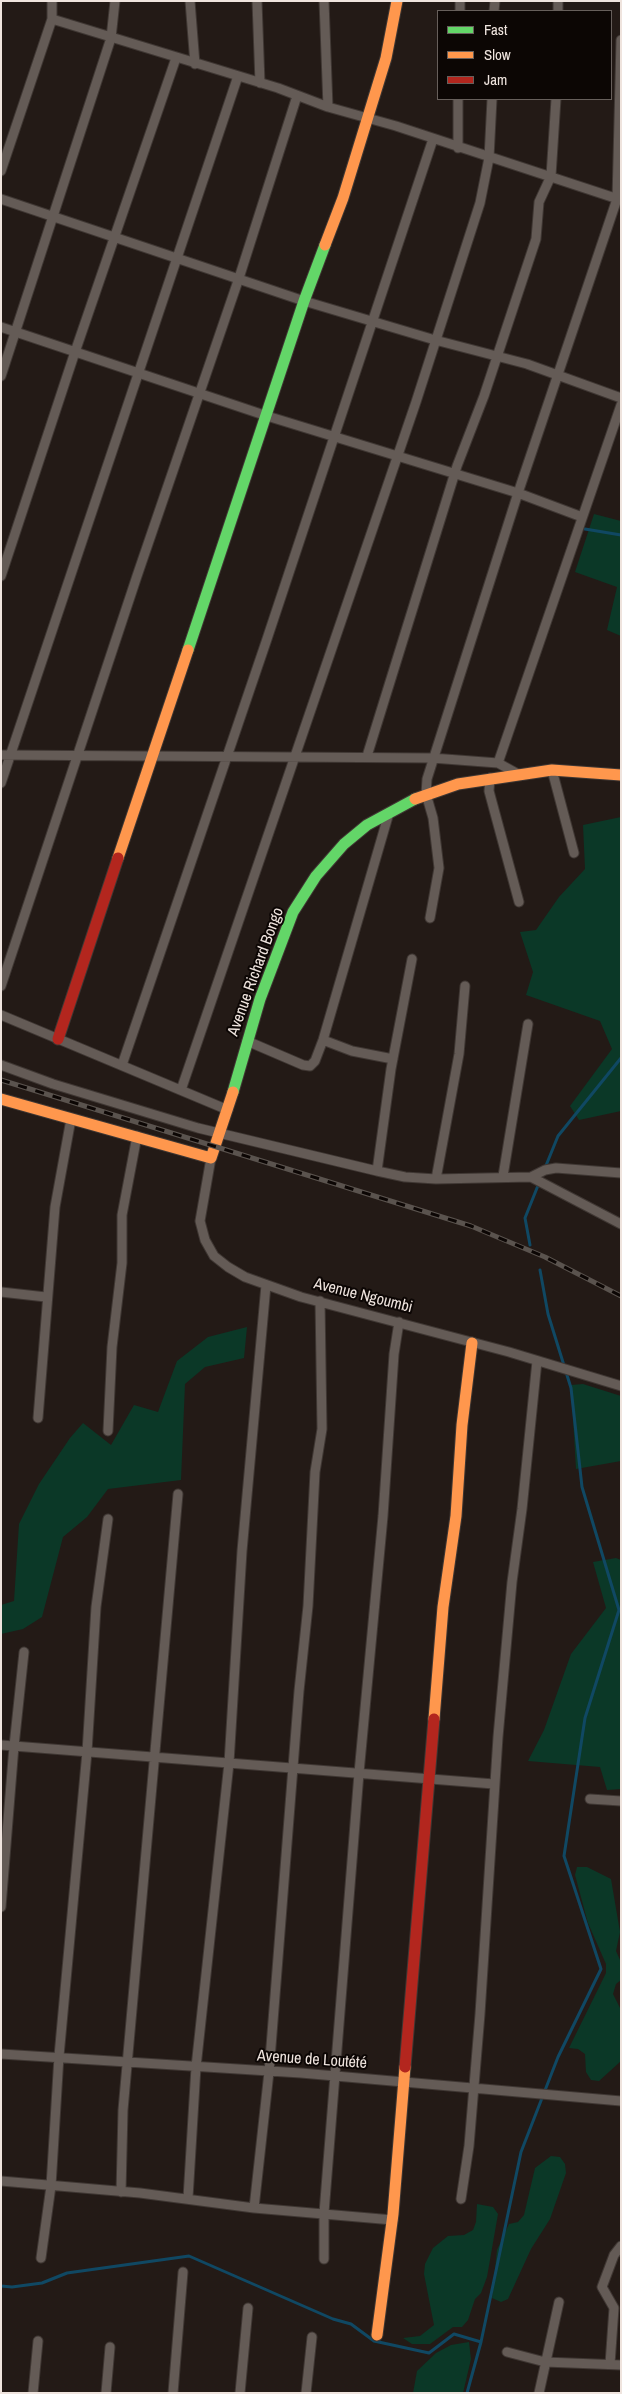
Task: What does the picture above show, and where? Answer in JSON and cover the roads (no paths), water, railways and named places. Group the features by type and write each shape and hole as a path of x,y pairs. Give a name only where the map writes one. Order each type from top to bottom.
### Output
{"street":[{"path":"1,171 52,19 52,1"},
{"path":"1,376 17,332 111,38 115,1"},
{"path":"190,1 195,64"},
{"path":"257,1 260,83"},
{"path":"324,1 328,107"},
{"path":"58,1039 304,301 343,198 366,118 386,58 396,1"},
{"path":"52,19 260,83 328,107 551,176 619,200"},
{"path":"430,918 439,868 433,818 426,794 432,758 518,493 619,200 621,40"},
{"path":"1,576 75,352 176,58"},
{"path":"1,783 6,755 238,76"},
{"path":"1,986 239,278 297,96"},
{"path":"458,100 458,148"},
{"path":"182,1090 296,758 480,203 489,158 492,100"},
{"path":"366,756 454,474 484,396 536,239 539,202 551,176 556,100"},
{"path":"122,1065 225,756 267,639 433,139"},
{"path":"1,199 304,301 435,340 527,364 621,398"},
{"path":"1,327 267,416 518,493 582,517"},
{"path":"498,763 621,405"},
{"path":"6,755 78,754 296,758 366,756 432,758 498,763 518,774"},
{"path":"552,770 574,853"},
{"name":"Avenue Richard Bongo","path":"217,1146 260,999 293,912 316,876 344,844 367,825 389,813 426,794 458,784 552,770 621,774"},
{"path":"490,778 489,791 519,902"},
{"path":"247,1041 303,1065 310,1066 315,1061 323,1040 389,813"},
{"path":"377,1171 393,1059 412,960"},
{"path":"436,1179 459,1054 465,986"},
{"path":"1,1014 228,1110"},
{"path":"503,1176 528,1024"},
{"path":"323,1040 352,1051 393,1059"},
{"path":"1,1065 71,1089 220,1133 404,1177 436,1179 503,1176 531,1177 621,1224"},
{"path":"1,1099 211,1158"},
{"path":"38,1418 44,1369 46,1297 55,1207 71,1119"},
{"path":"108,1431 112,1347 122,1263 122,1214 137,1136"},
{"name":"Avenue Ngoumbi","path":"217,1146 211,1158 200,1220 205,1240 214,1256 228,1268 266,1285 537,1360 621,1386"},
{"path":"531,1177 545,1170 556,1168 621,1173"},
{"path":"188,2198 196,2067 229,1763 242,1552 266,1285"},
{"path":"1,1292 46,1297"},
{"path":"254,2208 269,2072 308,1606 316,1472 322,1429 320,1301"},
{"path":"324,2259 324,2212 359,1773 383,1516 394,1354 400,1322"},
{"path":"377,2335 393,2220 428,1779 444,1607 456,1516 462,1425 472,1342"},
{"path":"461,2199 469,2146 472,2088 480,2014 494,1784 512,1582 522,1509 537,1360"},
{"path":"121,2192 123,2110 156,1758 178,1494"},
{"path":"42,2258 50,2186 59,2056 87,1752 96,1606 108,1519"},
{"path":"1,1906 24,1652"},
{"path":"1,1745 494,1784"},
{"path":"590,1799 621,1801"},
{"name":"Avenue de Loutété","path":"1,2054 59,2056 269,2072 300,2072 336,2077 621,2101"},
{"path":"1,2182 188,2198 254,2208 324,2212 393,2220"},
{"path":"610,2364 614,2308 602,2287 614,2255 621,2246"},
{"path":"173,2393 183,2272"},
{"path":"539,2393 559,2302"},
{"path":"240,2393 248,2308"},
{"path":"306,2393 312,2337"},
{"path":"33,2393 38,2341"},
{"path":"106,2393 110,2347"},
{"path":"507,2352 545,2362 621,2365"}],"waterway":[{"path":"585,529 621,535"},
{"path":"545,1168 558,1136 621,1058"},
{"path":"530,1245 525,1218 543,1173"},
{"path":"467,2393 481,2342 521,2152 558,2057 601,1969 564,1856 585,1718 619,1610 582,1487 571,1388 548,1314 540,1270"},
{"path":"1,2286 12,2287 42,2283 67,2273 189,2256 333,2319 351,2324 374,2341 429,2353 454,2334 481,2342"}],"railway":[{"path":"1,1080 471,1226 545,1257 621,1296"}]}
